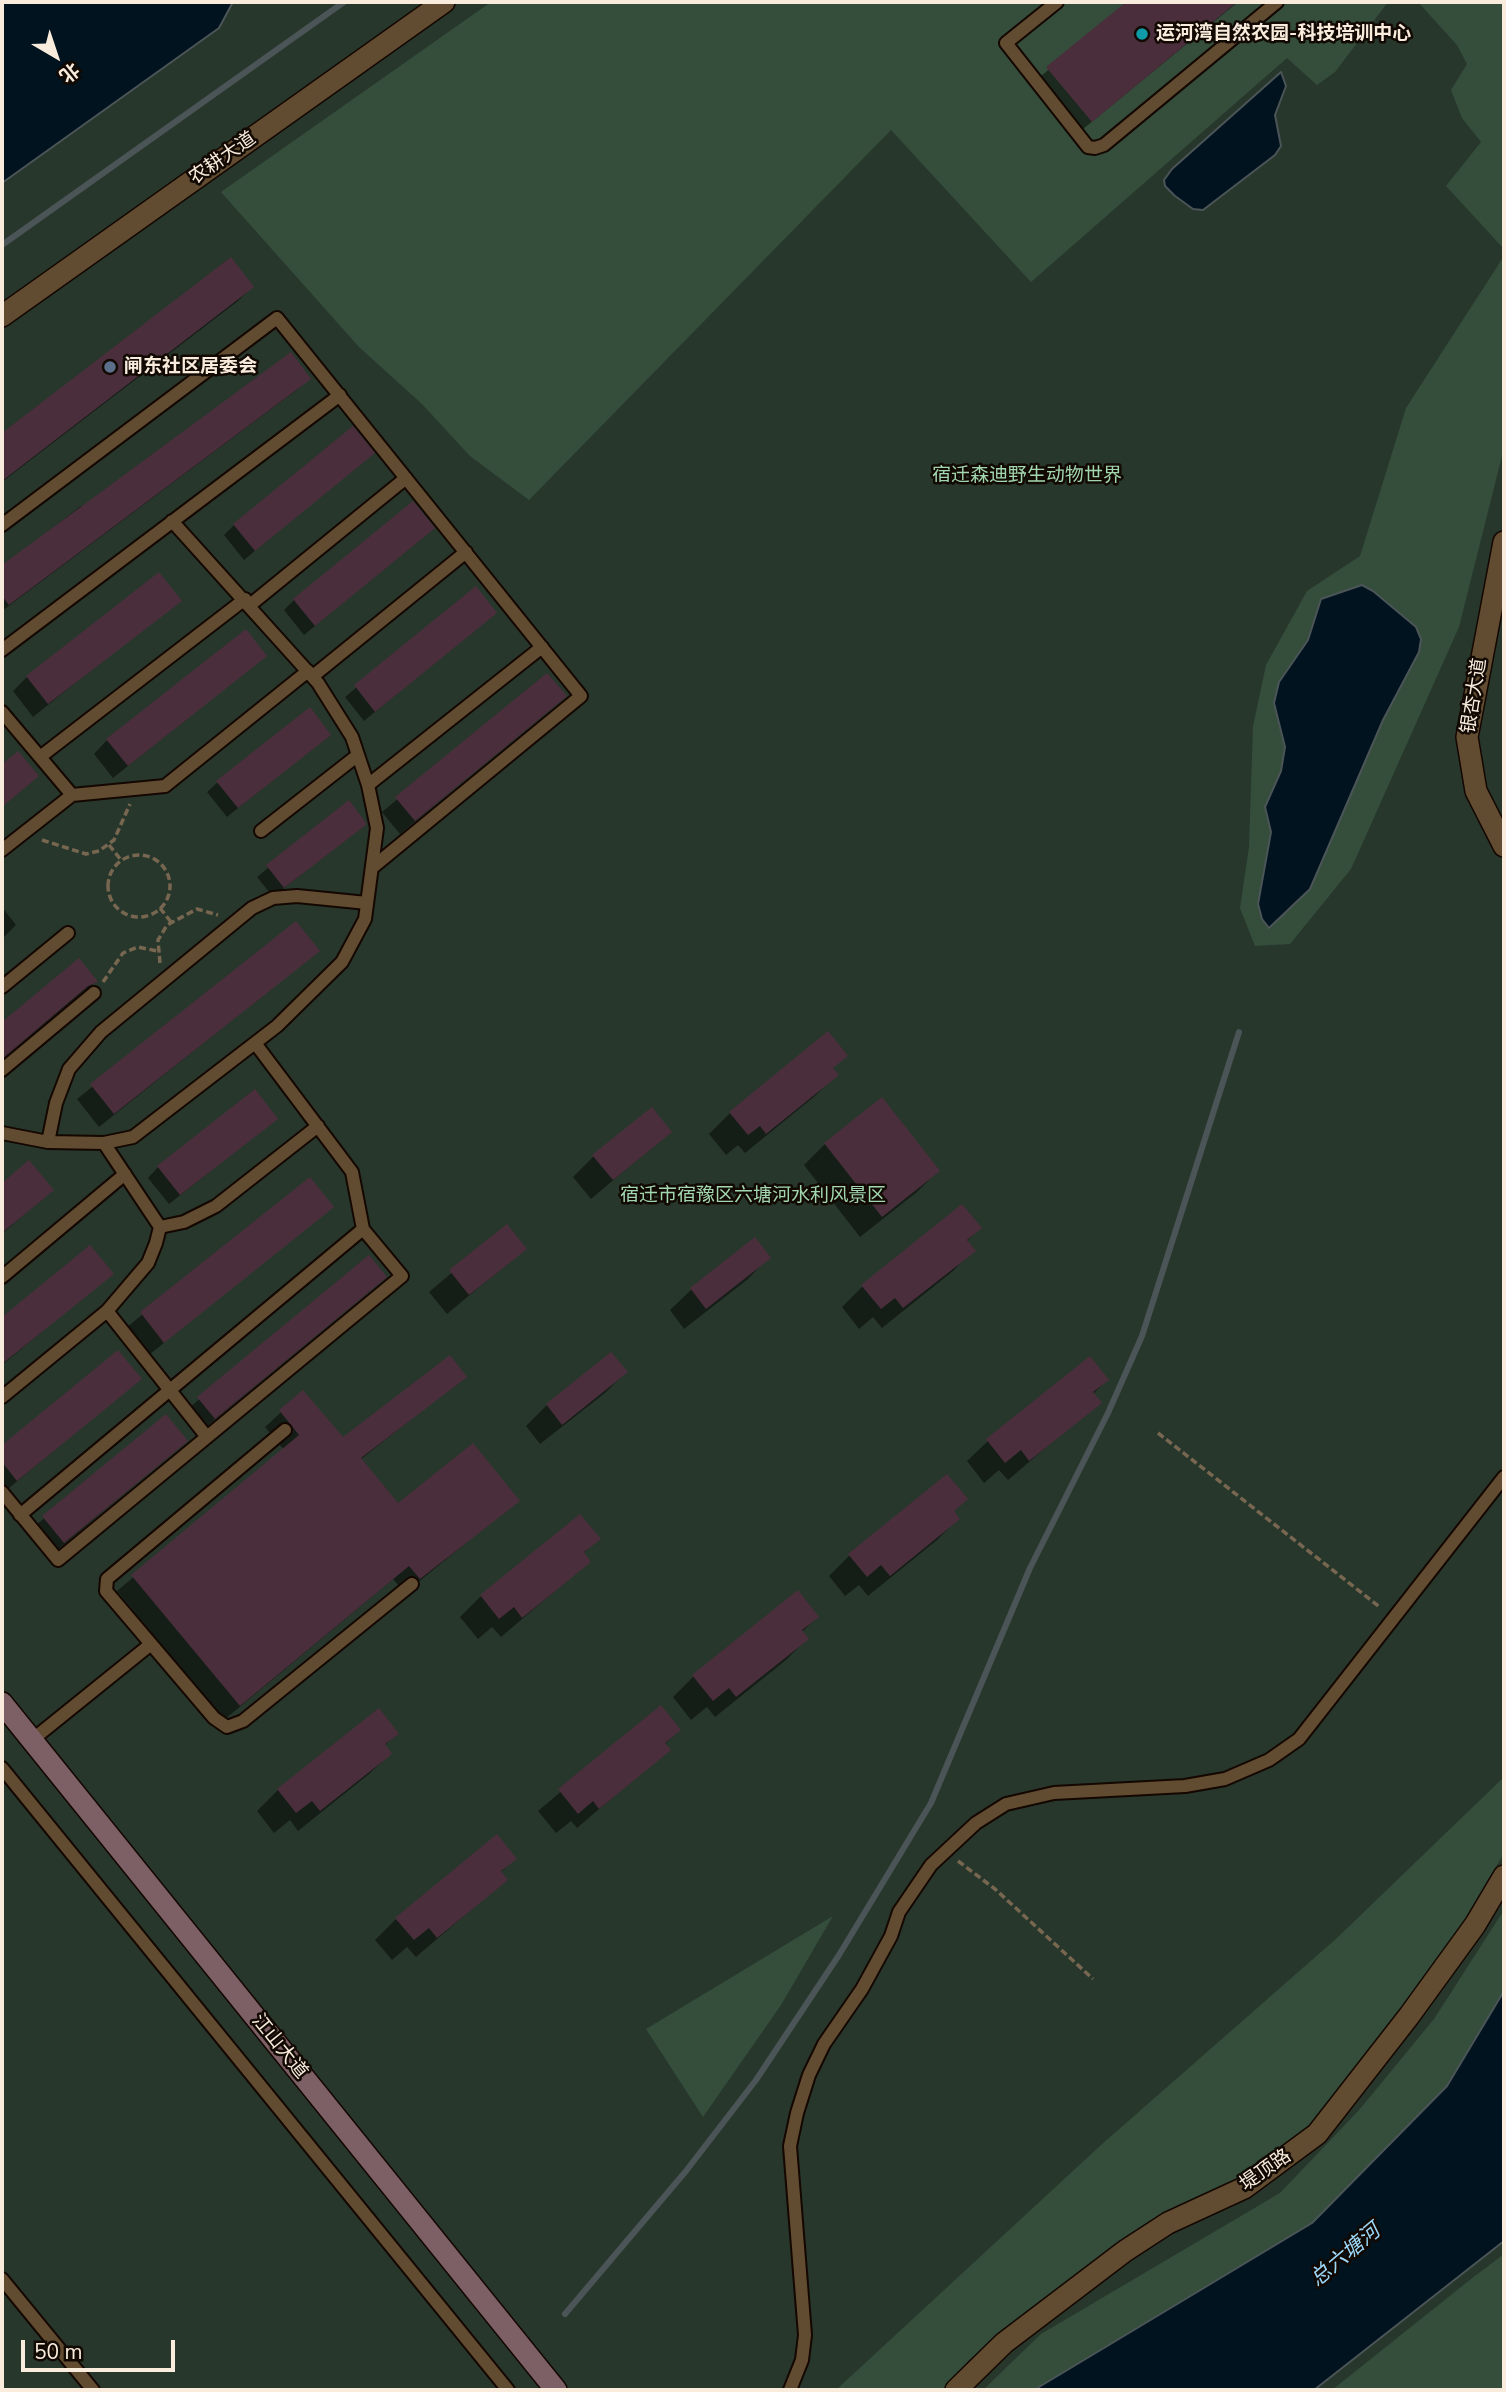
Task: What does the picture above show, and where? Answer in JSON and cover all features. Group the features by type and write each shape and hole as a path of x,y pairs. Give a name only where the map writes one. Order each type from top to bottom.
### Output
{"main road":[{"name":"江山大道","path":"2,1703 556,2390"}],"street":[{"name":"农耕大道","path":"2,316 444,2"},
{"name":"银杏大道","path":"1504,542 1466,737 1476,791 1504,846"},
{"name":"堤顶路","path":"956,2390 1004,2343 1125,2251 1172,2221 1244,2188 1317,2133 1409,2016 1475,1926 1504,1877"}],"lane":[{"path":"1057,2 1006,43 1088,147 1095,148 1104,145 1277,2"},
{"path":"2,525 277,318 581,696 373,867"},
{"path":"2,650 340,395"},
{"path":"40,757 247,602 406,478"},
{"path":"2,1144 7,1134 48,1142 104,1143 133,1137 277,1026 342,962 365,919 377,828 368,785 352,737 310,674 172,521"},
{"path":"2,850 72,795 165,786 466,552"},
{"path":"368,785 542,647"},
{"path":"2,712 6,726 40,757 72,795"},
{"path":"261,831 358,755"},
{"path":"48,1142 56,1104 69,1069 101,1032 236,921 273,898 325,897 367,902"},
{"path":"2,987 68,933"},
{"path":"2,1070 94,993"},
{"path":"2,1492 58,1560 402,1276 363,1229 352,1172 255,1043"},
{"path":"160,1227 184,1222 216,1206 318,1126"},
{"path":"104,1143 160,1227"},
{"path":"2,1277 125,1174"},
{"path":"2,1397 107,1311 148,1263 160,1227"},
{"path":"20,1515 363,1229"},
{"path":"107,1311 207,1437"},
{"path":"285,1430 107,1579 106,1591 220,1724 236,1725 412,1584"},
{"path":"790,2390 802,2360 805,2335 790,2146 797,2113 809,2074 824,2044 876,1966 912,1890 945,1852 976,1823 1006,1804 1054,1793 1185,1786 1225,1779 1269,1760 1300,1739 1504,1477"},
{"path":"32,1740 151,1644"},
{"path":"2,1768 508,2390"},
{"path":"2,2279 93,2390"}],"path":[{"path":"25,832 55,846 86,854 110,845 125,820 135,789"},
{"path":"110,845 121,861"},
{"path":"135,855 145,855 163,866 170,886 168,896 160,908 145,916 134,916 117,908 108,891 108,881 121,861 135,855"},
{"path":"160,908 171,922"},
{"path":"163,981 158,940 171,922 197,909 236,921"},
{"path":"94,993 123,953 138,947 158,951"},
{"path":"1158,1433 1394,1618"},
{"path":"945,1852 995,1889 1093,1979"}],"green space":[{"name":"宿迁市宿豫区六塘河水利风景区","path":"2,2 1504,2 1504,2390 2,2390"},
{"path":"491,2 1388,2 1335,72 1317,85 1287,58 1031,282 891,130 529,500 470,456 422,404 359,347 221,192"},
{"path":"1418,2 1504,2 1504,249 1446,186 1481,142 1462,118 1451,90 1467,64 1457,45"},
{"path":"1504,256 1504,448 1459,627 1351,869 1290,944 1255,946 1240,908 1249,847 1253,726 1266,665 1307,591 1360,556 1406,408"},
{"path":"1504,1777 1504,1853 1455,1936 1320,2116 1267,2159 1229,2184 1133,2232 1050,2294 969,2360 943,2390 836,2390 1101,2145 1337,1938"},
{"path":"1504,1910 1504,1991 1447,2086 1312,2223 1034,2390 983,2390 1041,2334 1280,2193 1360,2109 1434,2019"},
{"path":"833,1916 781,2005 703,2117 646,2029"},
{"path":"1504,2254 1504,2390 1332,2390 1471,2279"}],"water":[{"path":"2,2 233,2 219,28 2,183"},
{"path":"1281,72 1286,86 1275,115 1281,146 1275,155 1203,210 1193,209 1175,196 1165,186 1164,180 1172,169"},
{"path":"1362,585 1416,627 1421,639 1419,652 1383,720 1310,889 1269,928 1262,919 1258,904 1271,832 1265,807 1281,771 1285,747 1274,703 1279,682 1308,640 1321,599"},
{"name":"总六塘河","path":"1504,1991 1504,2241 1314,2390 1034,2390 1312,2223 1447,2086"}],"building":[{"name":"运河湾自然农园-科技培训中心","path":"1126,2 1237,2 1092,122 1046,67"},
{"path":"231,257 254,287 2,481 2,433"},
{"path":"291,352 311,379 9,605 2,596 2,565"},
{"path":"353,426 375,453 255,551 233,524"},
{"path":"413,501 435,528 315,626 293,599"},
{"path":"159,572 182,601 48,704 26,676"},
{"path":"476,586 497,613 375,712 354,685"},
{"path":"246,629 267,656 128,766 106,739"},
{"path":"547,673 567,696 415,821 395,797"},
{"path":"310,707 331,735 238,808 216,781"},
{"path":"18,751 39,776 2,807 2,764"},
{"path":"349,800 367,824 284,888 266,865"},
{"path":"296,921 320,951 114,1114 90,1084"},
{"path":"79,958 98,982 88,986 2,1059 2,1022"},
{"path":"828,1031 848,1056 833,1068 839,1075 766,1134 760,1126 748,1135 729,1112"},
{"path":"255,1089 278,1119 180,1195 157,1166"},
{"path":"882,1097 940,1171 882,1217 824,1143"},
{"path":"652,1107 672,1132 613,1180 592,1155"},
{"path":"29,1160 54,1190 2,1233 2,1183"},
{"path":"310,1177 334,1207 164,1343 140,1312"},
{"path":"962,1204 982,1228 967,1240 976,1251 903,1308 895,1298 881,1309 861,1285"},
{"path":"507,1224 527,1249 469,1295 449,1270"},
{"path":"755,1237 771,1258 706,1309 690,1288"},
{"path":"90,1245 114,1274 2,1364 2,1317"},
{"path":"369,1255 387,1277 215,1419 197,1397"},
{"path":"118,1350 142,1379 17,1481 2,1462 2,1445"},
{"path":"611,1352 628,1372 562,1425 546,1404"},
{"path":"450,1355 467,1377 361,1458 398,1503 473,1443 520,1501 420,1579 409,1566 240,1706 131,1575 299,1435 279,1410 303,1390 343,1437"},
{"path":"1090,1356 1109,1380 1093,1392 1102,1403 1029,1461 1021,1450 1005,1463 986,1439"},
{"path":"166,1414 188,1441 64,1543 42,1516"},
{"path":"947,1474 968,1499 954,1511 960,1519 890,1576 881,1565 867,1577 848,1554"},
{"path":"580,1514 601,1539 584,1552 591,1562 522,1618 514,1607 499,1619 480,1595"},
{"path":"798,1590 819,1617 802,1630 809,1639 736,1697 729,1688 713,1701 692,1675"},
{"path":"661,1705 681,1730 665,1743 671,1750 599,1809 593,1801 578,1814 558,1789"},
{"path":"379,1708 399,1734 385,1744 392,1754 320,1811 312,1801 296,1813 277,1789"},
{"path":"497,1834 517,1859 501,1871 508,1880 437,1938 429,1928 414,1940 395,1918"}],"waterway":[{"path":"2,245 344,2"},
{"path":"565,2314 686,2171 756,2080 839,1955 931,1803 1030,1568 1108,1413 1142,1336 1239,1032"}],"place":[{"name":"运河湾自然农园-科技培训中心","path":"1142,34"},
{"name":"闸东社区居委会","path":"110,367"}],"park label":[{"name":"宿迁森迪野生动物世界","path":"1027,476"}]}
